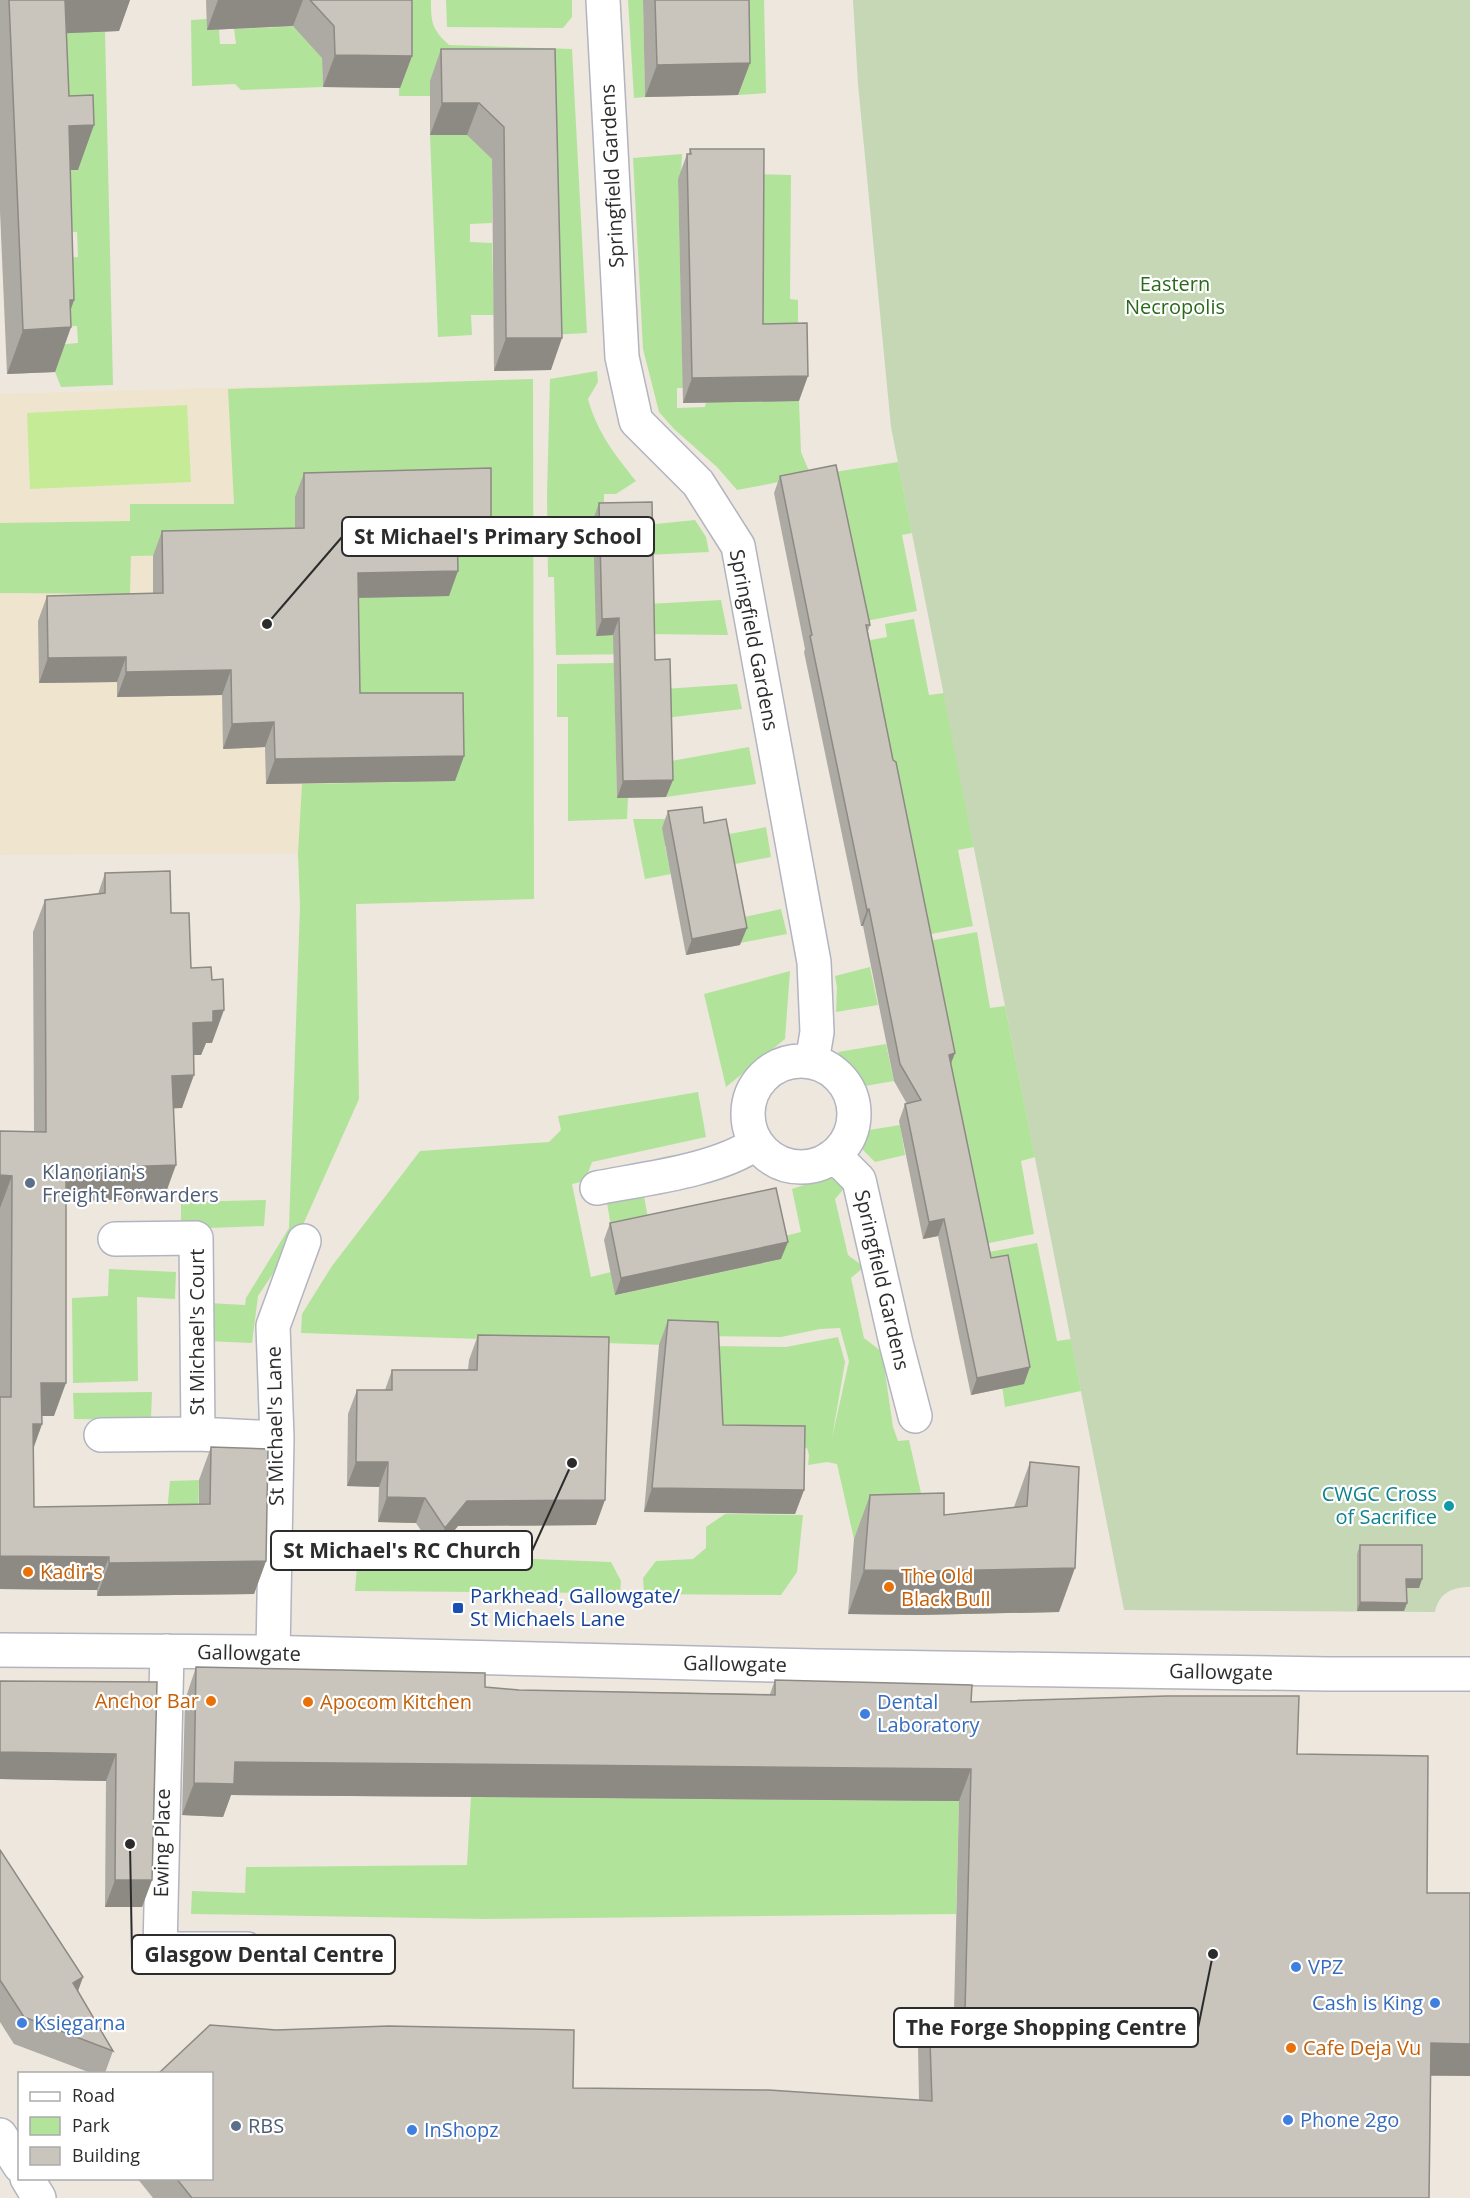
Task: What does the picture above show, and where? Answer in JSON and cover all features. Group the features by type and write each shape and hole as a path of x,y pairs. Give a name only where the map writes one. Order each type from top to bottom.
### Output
{"street":[{"name":"Springfield Gardens","path":"603,0 622,357 636,421 698,483 738,546 814,962 817,1032 812,1062"},
{"path":"794,1061 812,1062 829,1068 842,1080 851,1095 854,1113 852,1130 844,1146 830,1158 804,1167 790,1166 777,1162 765,1154 756,1143 749,1127 748,1109 752,1092 762,1077 777,1066 794,1061"},
{"path":"597,1188 717,1163 747,1150 756,1143"},
{"name":"Springfield Gardens","path":"830,1158 843,1164 859,1178 915,1416"},
{"name":"St Michael's Court","path":"116,1239 196,1238 198,1434"},
{"name":"St Michael's Lane","path":"273,1653 277,1438 273,1326 304,1241"},
{"name":"St Michael's Court","path":"101,1435 198,1434 277,1438"},
{"name":"Gallowgate","path":"0,1650 273,1653 816,1666 1470,1674"},
{"name":"Ewing Place","path":"167,1651 160,1949 247,1949"},
{"path":"0,2135 18,2163"},
{"path":"28,2180 39,2198"}],"shaded area":[{"path":"533,379 534,899 300,906 297,853 0,855 0,394"}],"green space":[{"path":"401,0 431,0 434,25 449,45 572,49 587,333 549,335 546,129 430,96 399,96"},
{"path":"446,0 572,0 572,17 563,28 447,27"},
{"path":"628,0 643,0 645,97 634,98"},
{"path":"736,0 764,0 766,93 738,95"},
{"name":"Eastern Necropolis","path":"853,0 1470,0 1470,1587 1447,1592 1437,1605 1435,1612 1124,1610 891,427 858,84"},
{"path":"207,19 207,29 219,30 220,44 236,44 234,29 305,26 322,53 323,87 241,90 235,84 192,86 191,20"},
{"path":"105,31 113,385 61,387 55,372 54,345 78,343 77,326 57,327 54,259 78,257 77,232 55,233 52,170 78,169 48,34"},
{"path":"430,135 475,135 492,152 492,223 470,224 470,242 492,243 494,315 471,315 472,335 438,337"},
{"path":"682,154 681,174 678,179 683,388 677,388 677,408 705,407 706,402 799,401 801,452 811,476 737,490 717,467 674,429 659,412 643,349 633,158"},
{"path":"754,174 791,175 790,299 798,300 798,348 753,349"},
{"path":"597,371 598,382 588,399 592,411 608,443 636,481 616,494 604,494 604,520 636,635 638,654 556,655 554,577 548,577 547,495 550,379"},
{"path":"533,379 534,899 356,904 359,1099 298,1236 258,1296 252,1343 205,1341 208,1303 245,1305 246,1298 289,1228 300,906 298,853 302,784 455,781 351,718 349,598 448,549 481,493 296,569 258,554 131,556 130,594 0,593 0,523 130,521 130,504 234,504 228,389"},
{"path":"187,405 191,482 30,489 27,413"},
{"path":"898,462 912,533 902,535 917,611 851,624 828,473"},
{"path":"695,520 706,537 709,552 647,555 646,525"},
{"path":"721,600 728,635 648,634 648,604"},
{"path":"914,619 929,695 944,693 974,847 958,850 973,926 905,939 860,642 887,637 885,624"},
{"path":"614,663 617,798 628,798 627,819 568,821 568,717 557,717 557,664"},
{"path":"737,684 742,709 665,718 664,689"},
{"path":"749,747 756,784 666,797 666,762"},
{"path":"633,819 681,819 682,843 665,846 671,874 645,879"},
{"path":"766,827 771,857 725,866 719,836"},
{"path":"781,909 787,934 740,943 735,919"},
{"path":"977,932 990,1008 1005,1006 1035,1157 1021,1161 1034,1234 979,1245 907,945"},
{"path":"870,967 878,1005 836,1012 835,976"},
{"path":"790,971 785,1039 726,1087 704,994"},
{"path":"886,1044 894,1081 859,1087 838,1052"},
{"path":"698,1092 706,1137 592,1162 585,1181 572,1184 591,1277 611,1272 616,1295 781,1259 777,1238 801,1232 792,1189 846,1171 848,1184 835,1199 848,1255 864,1267 851,1278 864,1338 882,1352 893,1427 898,1441 909,1440 928,1524 928,1537 854,1539 837,1464 827,1462 808,1465 807,1448 796,1450 714,1449 709,1346 786,1347 838,1337 845,1362 832,1438 849,1361 840,1328 820,1329 781,1337 692,1336 665,1345 301,1333 302,1314 332,1266 420,1151 549,1142 561,1130 558,1116"},
{"path":"900,1125 905,1155 875,1162 858,1145 863,1131"},
{"path":"644,1196 650,1229 613,1238 607,1203"},
{"path":"266,1200 264,1226 181,1229 181,1202"},
{"path":"1037,1243 1057,1341 1071,1339 1081,1391 1005,1407 984,1253"},
{"path":"109,1269 176,1272 175,1299 137,1297 138,1381 73,1383 72,1298 108,1296"},
{"path":"152,1392 151,1420 74,1419 73,1393"},
{"path":"199,1480 198,1533 167,1512 170,1481"},
{"path":"725,1514 803,1515 797,1572 781,1595 644,1594 643,1578 656,1561 693,1559 706,1548 706,1527"},
{"path":"374,1553 611,1562 621,1581 620,1593 355,1591 357,1566"},
{"path":"471,1797 959,1801 956,1914 484,1919 191,1914 192,1891 245,1893 246,1867 467,1865"}],"building":[{"path":"9,0 65,0 69,96 93,95 94,125 69,126 74,300 70,300 71,327 23,330"},
{"path":"310,0 412,0 412,56 335,55 334,26"},
{"path":"655,0 749,0 750,63 657,65"},
{"path":"441,49 555,49 562,338 506,338 504,127 479,103 442,103"},
{"path":"690,149 764,149 763,324 807,323 808,376 692,378 687,154 691,154"},
{"path":"836,465 870,625 866,625 893,760 896,762 955,1053 949,1055 991,1258 1008,1255 1030,1367 977,1378 944,1219 929,1222 905,1104 921,1100 900,1064 810,636 812,635 780,476"},
{"path":"491,468 491,524 457,525 458,571 358,573 360,693 463,693 464,756 275,759 274,722 232,724 231,670 126,672 126,657 48,658 47,596 163,593 162,531 304,528 304,473"},
{"path":"652,502 655,660 670,659 673,780 623,781 619,618 602,619 599,503"},
{"path":"702,807 704,823 726,819 747,928 692,939 668,811"},
{"path":"170,871 171,913 189,913 191,968 211,967 212,980 223,979 224,1010 213,1011 213,1022 193,1023 194,1075 172,1076 176,1165 66,1169 66,1383 41,1383 42,1424 33,1424 34,1507 210,1504 211,1447 268,1449 266,1561 109,1563 109,1557 0,1556 0,1397 11,1397 12,1176 0,1175 0,1131 46,1132 45,900 105,893 105,873"},
{"path":"776,1188 788,1242 621,1278 610,1223"},
{"path":"668,1320 718,1322 723,1425 805,1426 804,1490 652,1488"},
{"path":"478,1335 609,1337 605,1500 467,1501 445,1528 425,1498 387,1497 388,1462 356,1462 357,1390 392,1390 392,1370 477,1370"},
{"path":"1030,1462 1079,1467 1075,1568 864,1570 870,1495 944,1493 944,1515 1027,1506"},
{"path":"1360,1545 1422,1545 1422,1579 1406,1579 1407,1603 1360,1602"},
{"path":"196,1667 485,1673 485,1687 519,1690 775,1695 775,1680 972,1685 971,1702 1167,1696 1299,1696 1297,1754 1428,1756 1427,1893 1470,1893 1470,2044 1431,2043 1429,2198 192,2198 178,2180 213,2180 213,2072 160,2072 210,2025 276,2030 389,2026 574,2030 573,2088 769,2090 932,2101 929,2012 965,2011 971,1769 235,1762 234,1784 194,1783"},
{"path":"0,1681 157,1682 152,1880 115,1880 116,1754 0,1752"},
{"path":"0,1850 83,1977 73,1983 113,2051 24,2017 0,1980"}],"place":[{"name":"St Michael's Primary School","path":"267,624"},
{"name":"Klanorian's Freight Forwarders","path":"30,1183"},
{"name":"St Michael's RC Church","path":"572,1463"},
{"name":"CWGC Cross of Sacrifice","path":"1449,1506"},
{"name":"Kadir's","path":"28,1572"},
{"name":"The Old Black Bull","path":"889,1587"},
{"name":"Parkhead, Gallowgate/ St Michaels Lane","path":"458,1608"},
{"name":"Anchor Bar","path":"211,1701"},
{"name":"Apocom Kitchen","path":"308,1702"},
{"name":"Dental Laboratory","path":"865,1714"},
{"name":"Glasgow Dental Centre","path":"130,1844"},
{"name":"The Forge Shopping Centre","path":"1213,1954"},
{"name":"VPZ","path":"1296,1967"},
{"name":"Cash is King","path":"1435,2003"},
{"name":"Księgarna","path":"22,2023"},
{"name":"Cafe Deja Vu","path":"1291,2048"},
{"name":"Phone 2go","path":"1288,2120"},
{"name":"RBS","path":"236,2126"},
{"name":"InShopz","path":"412,2130"}]}
